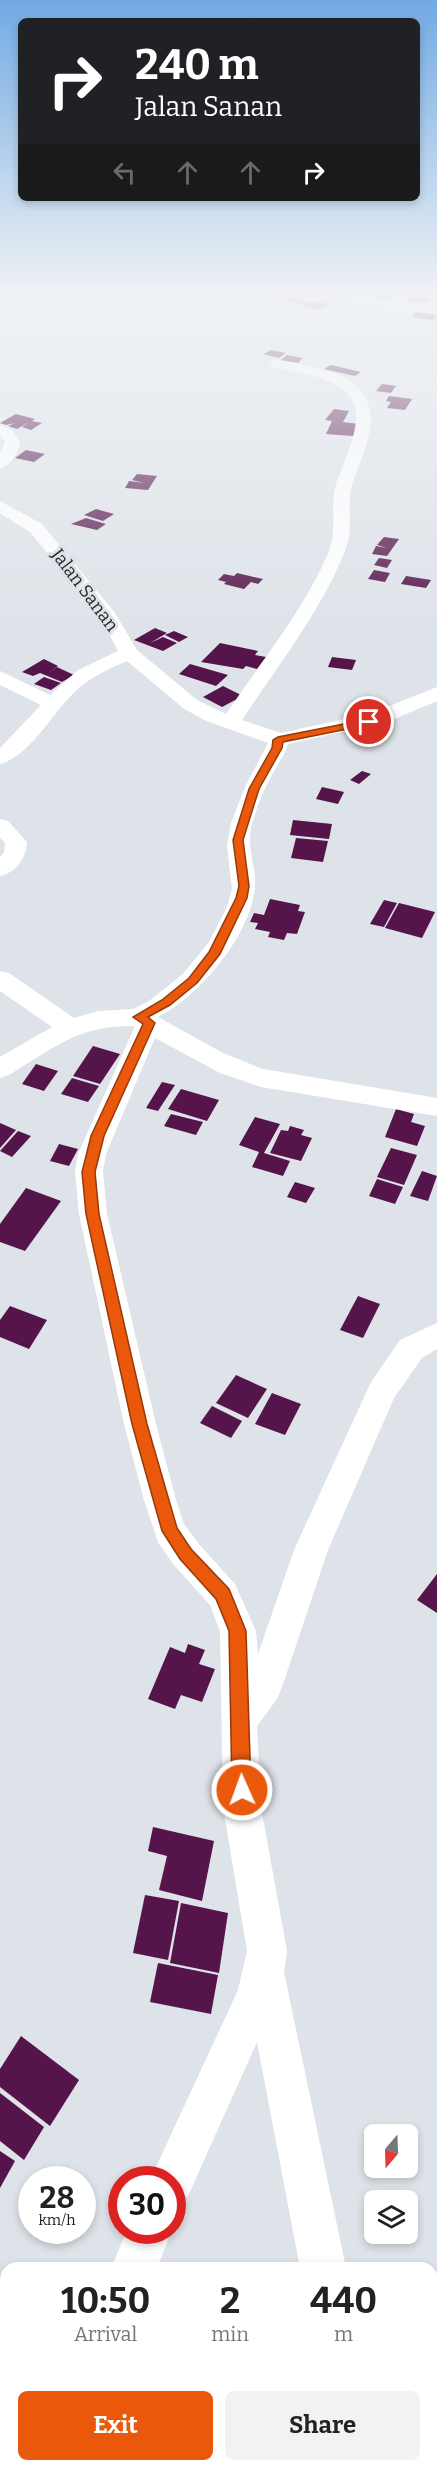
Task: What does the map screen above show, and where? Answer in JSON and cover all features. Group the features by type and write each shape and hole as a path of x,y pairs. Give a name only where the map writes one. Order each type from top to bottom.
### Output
{"street":[{"path":"230,723 315,595 338,548 342,533 343,489 365,422 363,404"},
{"path":"0,430 9,434 13,440 12,449 0,464"},
{"name":"Jalan Sanan","path":"0,506 36,528 109,617 129,653 190,704 211,716 278,740"},
{"path":"0,758 26,738 70,685 87,673 129,653"},
{"path":"0,677 53,704"},
{"path":"178,2166 257,1995 267,1951 242,1807 238,1631 223,1594 186,1554 170,1531 140,1424 93,1214 89,1172 92,1154 144,1020 193,980 214,954 242,898 244,886 238,840 254,789 277,748 278,740 369,722 411,708 437,693"},
{"path":"0,826 16,842 15,855 0,869"},
{"path":"0,979 70,1027"},
{"path":"0,1069 44,1040 70,1027 96,1020 144,1020 227,1066 260,1078 316,1089 397,1097 437,1107"},
{"path":"239,1721 264,1687 311,1550 382,1391 411,1349 437,1335"},
{"path":"264,1972 322,2262"},
{"path":"137,2262 144,2244"}],"building":[{"path":"389,404 409,404 405,410 387,408"},
{"path":"334,409 349,411 343,422 359,424 353,436 326,434 332,421 325,420"},
{"path":"16,414 42,423 31,430 22,427 29,422 17,429 8,426 15,423 6,425 0,423"},
{"path":"26,450 45,454 34,462 15,458"},
{"path":"137,474 157,476 148,490 125,488 129,481 144,483 132,480"},
{"path":"96,509 114,514 103,521 84,515"},
{"path":"86,518 106,524 97,530 71,524"},
{"path":"384,537 399,539 387,556 372,554 376,546 387,548 377,545"},
{"path":"379,558 392,560 387,568 374,565"},
{"path":"374,570 390,573 385,582 368,579"},
{"path":"237,573 263,579 258,584 251,582 244,589 224,584 226,582 218,580 224,574 234,576"},
{"path":"406,576 431,580 426,588 401,584"},
{"path":"155,628 167,633 150,643 163,637 177,643 163,651 134,640"},
{"path":"174,631 188,637 179,642 165,635"},
{"path":"220,643 258,651 255,655 266,657 257,669 201,662"},
{"path":"332,657 356,660 352,670 328,667"},
{"path":"44,659 58,666 48,673 57,667 74,675 62,682 40,673 33,676 22,672"},
{"path":"190,664 228,675 216,686 179,674"},
{"path":"44,677 61,683 51,690 34,684"},
{"path":"223,686 243,696 222,707 203,697"},
{"path":"362,771 371,774 359,784 350,780"},
{"path":"322,787 344,792 338,804 316,799"},
{"path":"293,820 332,824 329,839 290,835"},
{"path":"296,838 328,841 323,862 291,858"},
{"path":"270,899 300,905 298,911 305,912 297,934 287,933 284,940 268,937 270,932 255,929 258,923 250,922 254,913 264,915"},
{"path":"384,900 397,903 384,927 370,924"},
{"path":"399,903 435,912 422,938 385,928"},
{"path":"93,1046 120,1054 100,1084 73,1076"},
{"path":"36,1064 58,1071 44,1091 22,1084"},
{"path":"72,1078 99,1086 88,1102 61,1094"},
{"path":"162,1082 175,1085 158,1111 146,1108"},
{"path":"181,1089 219,1100 207,1121 168,1109"},
{"path":"396,1109 414,1114 411,1122 425,1126 417,1146 385,1137"},
{"path":"171,1114 203,1122 196,1135 164,1126"},
{"path":"255,1117 280,1124 264,1153 290,1161 283,1176 252,1167 259,1152 239,1145"},
{"path":"0,1123 16,1130 0,1148"},
{"path":"290,1126 304,1130 301,1135 312,1138 301,1161 270,1153 281,1130 288,1131"},
{"path":"18,1131 31,1136 12,1157 0,1151"},
{"path":"59,1144 78,1149 69,1166 50,1161"},
{"path":"391,1148 417,1155 404,1185 377,1177"},
{"path":"422,1171 437,1176 428,1201 410,1196"},
{"path":"377,1179 403,1187 395,1204 369,1196"},
{"path":"295,1182 315,1188 306,1203 287,1197"},
{"path":"26,1188 61,1201 25,1251 0,1242 0,1224"},
{"path":"358,1296 380,1304 363,1338 340,1330"},
{"path":"10,1306 47,1320 29,1349 0,1337 0,1320"},
{"path":"236,1375 267,1389 248,1418 216,1403"},
{"path":"272,1393 301,1404 285,1435 255,1424"},
{"path":"212,1406 242,1421 231,1438 200,1423"},
{"path":"437,1574 437,1613 417,1600"},
{"path":"188,1644 205,1650 199,1664 215,1669 202,1702 181,1695 175,1709 148,1699 170,1647 185,1653"},
{"path":"153,1827 214,1841 202,1901 159,1890 167,1856 148,1851"},
{"path":"145,1895 179,1901 168,1960 133,1953"},
{"path":"181,1903 228,1913 219,1973 170,1963"},
{"path":"158,1963 218,1975 211,2014 150,2002"},
{"path":"21,2036 79,2080 50,2126 0,2087 0,2069"},
{"path":"0,2093 44,2127 24,2160 0,2141"},
{"path":"0,2151 15,2161 0,2188"}],"route":[{"path":"242,1790 238,1631 223,1594 186,1554 170,1531 140,1424 93,1214 89,1172 98,1136 149,1023 139,1017 166,1002 193,980 214,954 242,898 244,886 238,840 254,789 277,748 278,740 369,722"}]}
